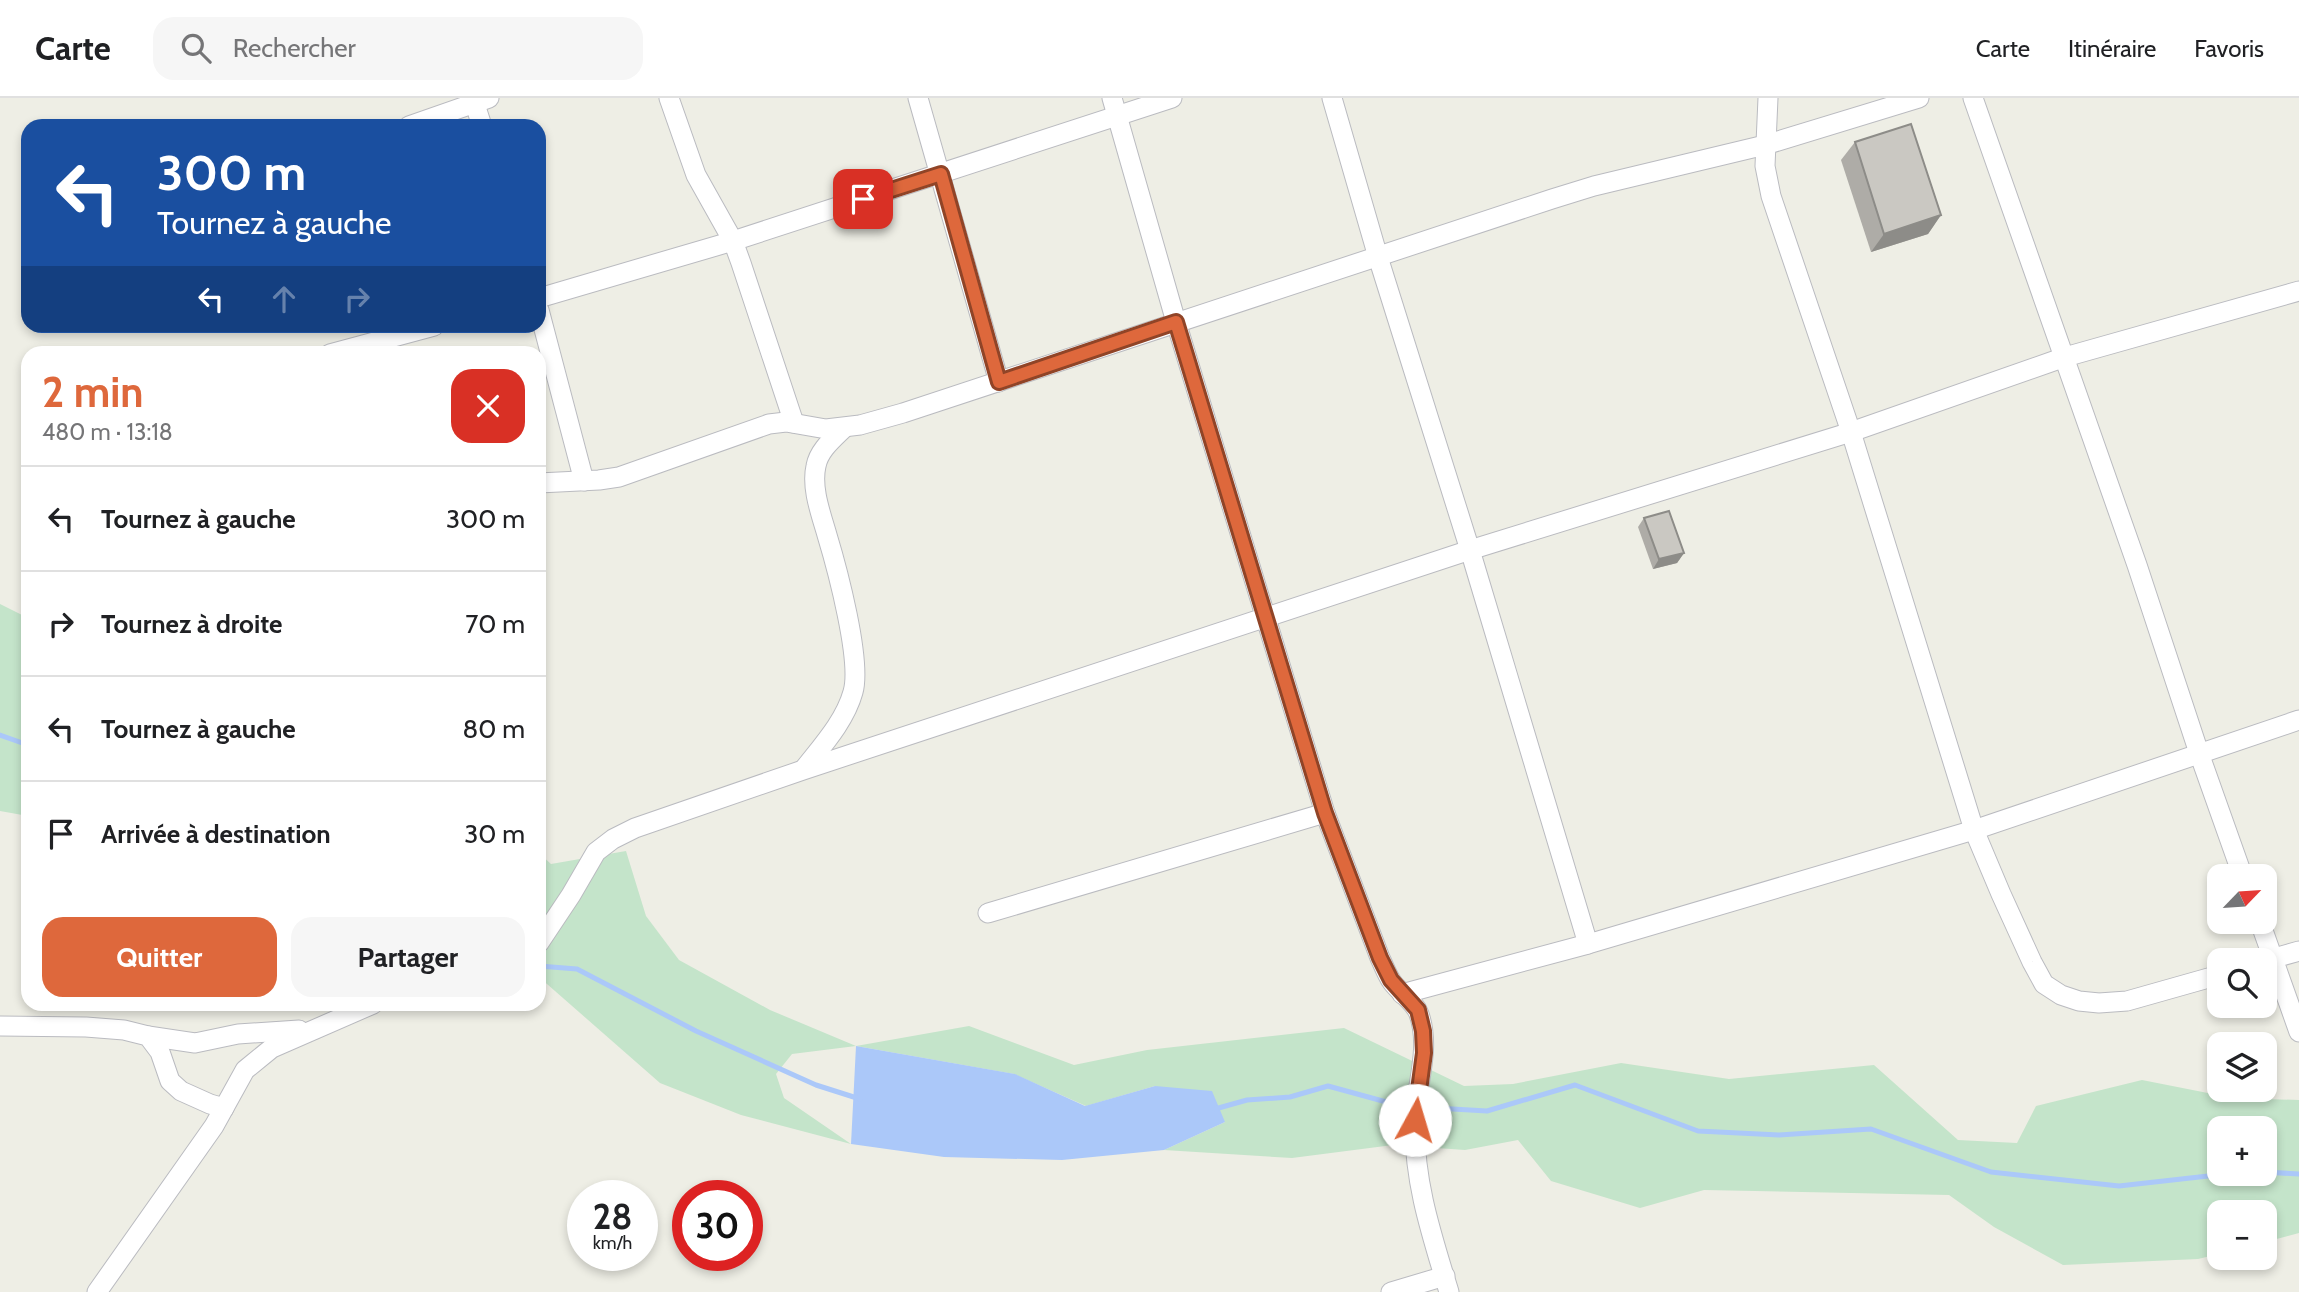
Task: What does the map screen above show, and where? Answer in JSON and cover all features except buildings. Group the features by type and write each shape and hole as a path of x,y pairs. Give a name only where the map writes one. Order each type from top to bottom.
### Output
{"street":[{"path":"669,98 696,175 733,241 794,423"},
{"path":"918,98 999,382"},
{"path":"546,296 733,241 941,174 1115,107 1172,98"},
{"path":"1332,98 1588,944"},
{"path":"1768,98 1765,166 1771,196 1851,432 1974,830 2032,962 2044,984 2061,995 2079,1001 2099,1003 2127,1001 2207,978"},
{"path":"546,483 619,477 769,424 794,423 826,429 844,428 903,413 1594,186 1765,145 1919,98"},
{"path":"1973,98 2065,357 2238,864"},
{"path":"428,119 479,100 481,119"},
{"path":"1115,107 1176,322 1325,813 1380,958 1391,980 1418,1010 1423,1031 1424,1053 1415,1120 1417,1168 1431,1234 1447,1284 1391,1292"},
{"path":"546,933 596,852 613,839 653,822 1470,550 1851,432 2065,357 2299,291"},
{"path":"360,346 408,333"},
{"path":"545,333 584,481"},
{"path":"803,770 835,727 853,692 853,654 835,561 818,502 816,479 816,467 822,452 844,428"},
{"path":"1402,994 1588,944 1974,830 2299,720"},
{"path":"989,913 1325,813"},
{"path":"2277,958 2299,951"},
{"path":"2277,979 2299,1032"},
{"path":"97,1292 161,1203 224,1108 245,1070 272,1048 356,1011"},
{"path":"0,1027 124,1030 195,1043 238,1034 313,1029"},
{"path":"148,1036 160,1052 170,1081 181,1091 224,1108"}],"green space":[{"path":"0,604 21,614 21,815 0,811"},
{"path":"626,851 646,916 679,960 770,1010 856,1046 792,1054 776,1074 784,1098 851,1144 741,1115 660,1083 546,983 546,859 551,864"},
{"path":"969,1026 1074,1065 1147,1050 1344,1028 1464,1086 1513,1084 1621,1063 1729,1079 1874,1065 1958,1140 2017,1143 2036,1106 2142,1080 2207,1093 2207,1102 2299,1100 2299,1233 2277,1239 2277,1200 2207,1200 2207,1257 2063,1265 1994,1227 1949,1195 1704,1190 1640,1208 1551,1181 1518,1140 1465,1150 1393,1145 1292,1158 1164,1150 1225,1122 1155,1086 1086,1106 1014,1074 856,1046"}],"water":[{"path":"856,1046 1015,1074 1085,1106 1155,1086 1212,1091 1225,1122 1164,1150 1062,1160 944,1157 851,1144"}],"waterway":[{"path":"0,735 21,742"},
{"path":"546,967 577,969 696,1031 816,1085 860,1099"},
{"path":"1215,1109 1247,1100 1290,1097 1328,1086 1401,1106 1487,1111 1575,1085 1698,1131 1779,1135 1871,1129 1991,1172 2119,1186 2207,1176"},
{"path":"2277,1173 2299,1174"}],"route":[{"path":"863,199 941,174 999,382 1176,322 1325,813 1380,958 1391,980 1418,1010 1424,1053 1415,1120"}]}
